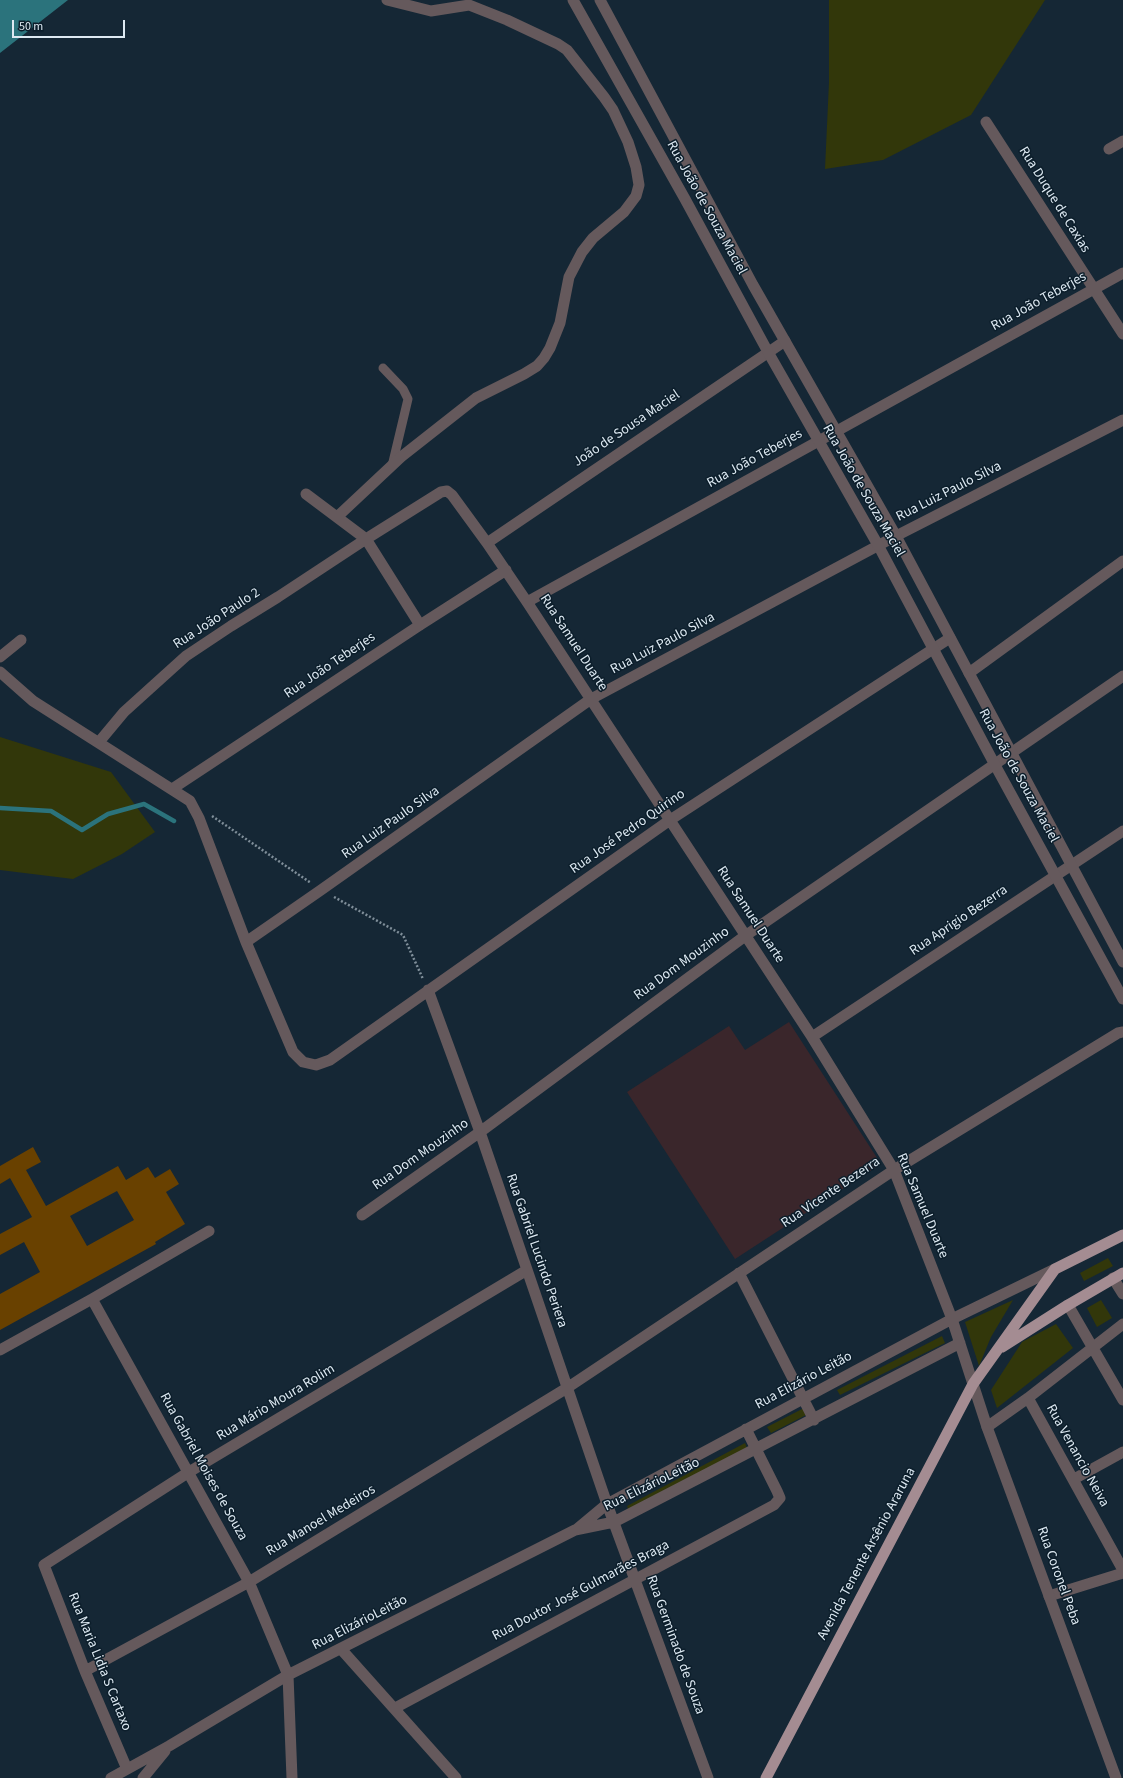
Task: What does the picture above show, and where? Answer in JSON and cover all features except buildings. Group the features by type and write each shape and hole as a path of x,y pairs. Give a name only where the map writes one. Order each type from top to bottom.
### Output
{"main road":[{"path":"1055,1269 1123,1235"},
{"name":"Avenida Tenente Arsênio Araruna","path":"766,1778 973,1384 1055,1269"},
{"path":"1000,1348 1068,1305 1118,1276"}],"street":[{"path":"337,517 392,466 476,398 537,366 550,348 560,323 569,277 582,252 593,238 628,209 636,196 639,185 636,167 628,142 612,110 600,91 567,50 558,44 507,20 469,5 431,11 387,0"},
{"name":"Rua João de Souza Maciel","path":"573,0 685,199 768,352 878,545 995,765 1123,999"},
{"name":"Rua João de Souza Maciel","path":"600,0 785,341 896,536 1123,962"},
{"name":"Rua Duque de Caxias","path":"986,122 1093,290 1123,334"},
{"path":"1109,148 1123,140"},
{"name":"Rua João Teberjes","path":"527,602 836,430 1123,273"},
{"name":"João de Sousa Maciel","path":"487,543 785,341"},
{"name":"Rua Luiz Paulo Silva","path":"246,942 322,890 591,699 878,545 1123,420"},
{"name":"Rua Samuel Duarte","path":"447,491 506,570 591,699 812,1037 894,1170 952,1319 973,1384"},
{"name":"Rua João Paulo 2","path":"99,742 124,712 186,656 366,539 441,492 447,491"},
{"path":"306,494 366,539 420,625"},
{"path":"969,673 1123,561"},
{"name":"Rua João Teberjes","path":"172,789 506,570"},
{"name":"Rua José Pedro Quirino","path":"246,942 293,1052 304,1062 316,1065 330,1060 670,820 950,638"},
{"path":"0,656 21,640"},
{"path":"0,672 33,701 190,801 246,942"},
{"name":"Rua Dom Mouzinho","path":"362,1215 480,1132 745,936 1012,754 1123,676"},
{"name":"Rua Aprigio Bezerra","path":"812,1037 1123,831"},
{"name":"Rua Gabriel Lucindo Periera","path":"428,990 480,1132 606,1504 614,1522"},
{"name":"Rua Vicente Bezerra","path":"567,1388 894,1170 1121,1030"},
{"path":"0,1350 92,1299 209,1231"},
{"name":"Rua Elizário Leitão","path":"575,1530 606,1504 952,1319 1055,1269"},
{"name":"Rua Mário Moura Rolim","path":"44,1566 189,1472 527,1270"},
{"path":"739,1273 814,1420"},
{"path":"1118,1276 1123,1294"},
{"name":"Rua Gabriel Moises de Souza","path":"92,1299 249,1582 288,1675"},
{"path":"1068,1305 1123,1400"},
{"path":"987,1427 1028,1398 1123,1324"},
{"name":"Rua ElizárioLeitão","path":"111,1778 169,1746 288,1675 575,1530 614,1522 814,1420 960,1343"},
{"name":"Rua Coronel Peba","path":"973,1384 987,1427 1116,1778"},
{"name":"Rua Manoel Medeiros","path":"85,1671 249,1582 567,1388"},
{"name":"Rua Venancio Neiva","path":"1028,1398 1074,1479 1123,1571"},
{"path":"746,1429 756,1450"},
{"name":"Rua Doutor José Gulmarães Braga","path":"395,1708 634,1578 774,1505 780,1498 756,1450"},
{"path":"1074,1479 1123,1452"},
{"name":"Rua Germinado de Souza","path":"614,1522 708,1778"},
{"name":"Rua Maria Lidia S Cartaxo","path":"44,1566 85,1671 127,1769"},
{"path":"1049,1596 1123,1571"},
{"path":"341,1649 456,1778"},
{"path":"288,1675 292,1778"},
{"path":"143,1778 169,1746"}],"lane":[{"path":"383,368 403,389 408,399 392,466"}],"shaded area":[{"path":"0,0 68,0 0,53"},
{"path":"829,0 1045,0 971,115 883,160 825,169 829,82"},
{"path":"0,737 111,772 155,832 122,854 73,879 0,870"},
{"path":"789,1022 881,1164 735,1259 627,1092 729,1026 745,1050"},
{"path":"1108,1258 1113,1266 1084,1281 1080,1273"},
{"path":"1013,1300 991,1337 979,1366 965,1322"},
{"path":"1101,1300 1112,1318 1097,1327 1087,1308"},
{"path":"1056,1324 1073,1348 997,1408 991,1390 1022,1342"},
{"path":"942,1336 945,1343 840,1395 837,1390"},
{"path":"804,1408 808,1414 771,1433 767,1427"},
{"path":"745,1443 747,1448 629,1512 627,1506"}],"waterway":[{"path":"0,808 51,811 82,830 108,814 144,804 174,821"}]}
